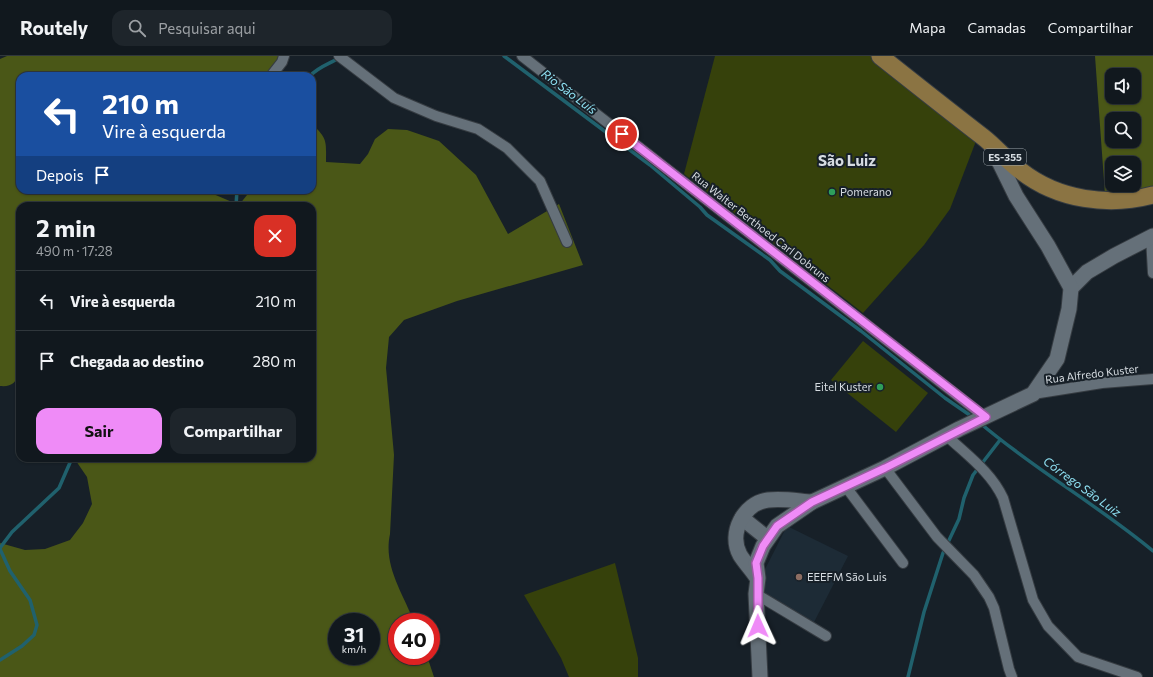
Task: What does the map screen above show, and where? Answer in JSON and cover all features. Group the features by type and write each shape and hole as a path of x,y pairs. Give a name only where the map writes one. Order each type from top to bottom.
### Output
{"main road":[{"name":"ES-355","path":"880,56 990,143 1020,171 1042,186 1074,196 1106,202 1132,200 1153,195"}],"street":[{"path":"273,72 282,62 284,56"},
{"path":"339,56 394,98 436,116 478,129 507,148 540,181 567,242"},
{"name":"Rua Walter Berthoed Carl Dobruns","path":"522,56 984,418"},
{"path":"760,677 756,594 758,578 756,563 767,538 777,526 812,502 885,468 1033,394 1057,359 1069,309 1071,288 1048,246 1016,196 990,143"},
{"path":"1071,288 1087,272 1114,256 1152,237 1153,273"},
{"name":"Rua Alfredo Kuster","path":"1033,394 1102,383 1153,379"},
{"path":"953,433 969,457 985,470 997,485 1003,498 1033,600 1048,626 1078,657 1137,677"},
{"path":"885,468 937,537 955,554 974,576 994,608 1012,677"},
{"path":"846,487 903,563"},
{"path":"758,578 740,554 737,538 738,525 742,518 749,509 757,503 769,500 812,502"},
{"path":"765,501 782,522"},
{"path":"742,518 767,538"},
{"path":"756,594 826,636"}],"shaded area":[{"name":"EEEFM São Luis","path":"787,526 848,556 811,628 751,597"}],"green space":[{"path":"7,56 281,56 278,72 16,72 16,194 213,194 232,202 16,202 16,379 13,384 0,386 0,59"},
{"name":"Pomerano","path":"715,56 884,56 976,141 950,209 924,245 863,313 684,174"},
{"path":"1095,56 1153,56 1153,192 1105,195"},
{"path":"316,128 321,133 325,141 326,162 360,164 368,154 375,139 388,129 407,130 439,141 476,175 508,234 559,204 583,265 457,301 404,320 389,337 386,368 394,455 389,557 395,579 410,613 388,613 388,665 430,665 434,677 0,677 0,543 25,550 45,549 70,540 83,523 92,504 87,477 77,462 316,462 316,202 241,202 248,194 316,194"},
{"name":"Eitel Kuster","path":"863,341 928,393 896,432 831,380"},
{"path":"615,563 638,658 638,677 569,677 561,658 524,595"}],"waterway":[{"name":"Rio São Luís","path":"504,56 650,165 700,207 707,215 770,260 780,271 861,331 945,398 974,418"},
{"path":"314,72 339,58"},
{"path":"236,202 237,194"},
{"name":"Córrego São Luiz","path":"980,423 1022,456 1110,518 1153,551"},
{"path":"908,677 924,612 943,553 959,519 964,498 973,475 1000,440"},
{"path":"0,548 12,532 59,488 70,462"},
{"path":"0,549 10,571 30,600 37,625 34,635 22,646 0,660"}],"place":[{"name":"Pomerano","path":"832,192"},
{"name":"Eitel Kuster","path":"880,387"},
{"name":"EEEFM São Luis","path":"799,577"}],"district":[{"name":"São Luiz","path":"847,161"}],"route":[{"path":"622,134 986,417 959,429 885,468 812,502 777,526 769,534 756,563 758,578 756,594 758,626"}]}
